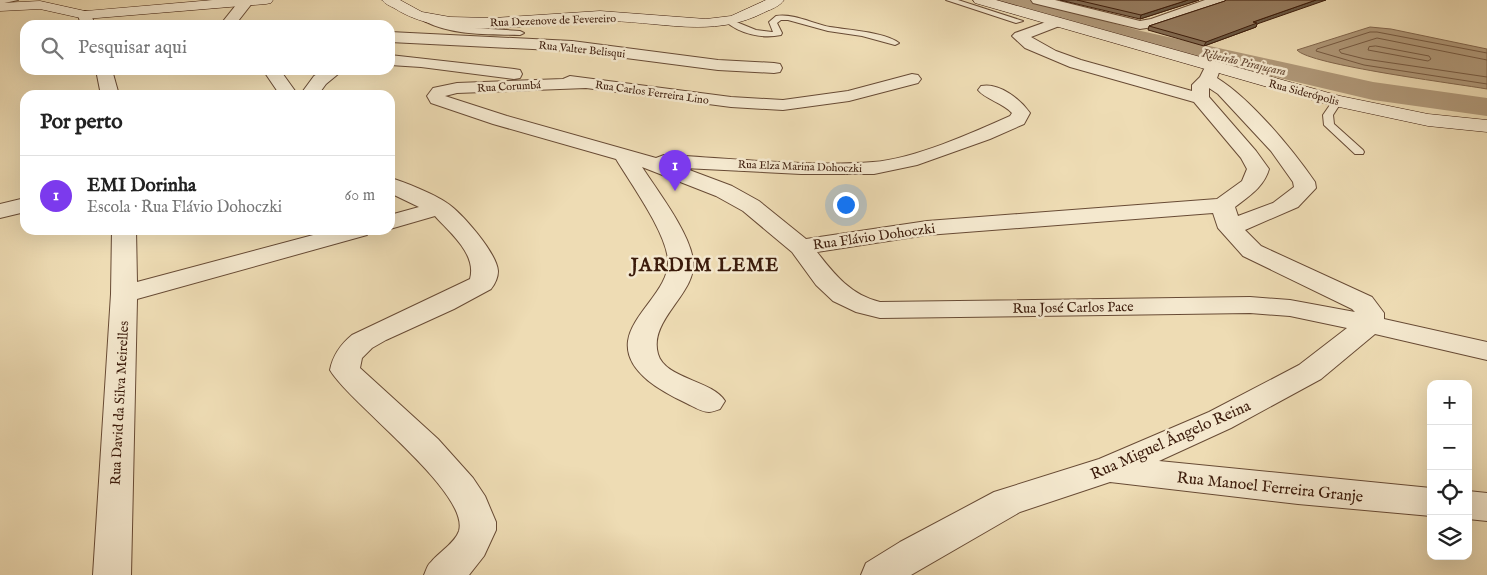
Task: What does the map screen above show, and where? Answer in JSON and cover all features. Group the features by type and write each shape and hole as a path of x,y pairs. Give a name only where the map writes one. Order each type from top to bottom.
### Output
{"street":[{"path":"0,7 40,5 86,20 266,0"},
{"name":"Rua Dezenove de Fevereiro","path":"389,0 412,14 427,19 481,23 599,16 693,23 729,21 756,12 777,0"},
{"name":"Rua Siderópolis","path":"980,0 1057,22 1207,82 1337,101 1428,120 1486,128"},
{"path":"1038,0 1131,24 1154,23 1212,2"},
{"path":"1187,0 1212,2"},
{"path":"231,20 246,2"},
{"path":"1057,22 1020,36 1028,44 1084,67 1207,82 1224,90 1278,147 1304,182 1305,188 1300,195 1286,204 1230,228"},
{"name":"Rua Valter Belisqui","path":"395,37 552,45 718,65 774,68"},
{"name":"Rua Carlos Ferreira Lino","path":"395,60 429,63 731,102 783,105 849,96 912,78"},
{"path":"105,75 109,90"},
{"path":"275,75 285,90"},
{"path":"313,90 320,80 328,75"},
{"path":"1207,82 1258,169 1252,184 1224,204 1230,228 1239,240 1252,251 1362,303 1370,314 1370,324"},
{"name":"Rua Corumbá","path":"437,99 436,96 439,92 456,88 587,83"},
{"name":"Rua Elza Marina Dohoczki","path":"633,157 801,168 867,169 891,166 983,136 1017,120 1021,113 1018,107 987,90"},
{"name":"Rua Flávio Dohoczki","path":"437,99 500,120 633,157 724,191 738,198 777,225 800,247 927,228 1224,204"},
{"path":"633,157 680,254 681,263 668,295 647,327 641,341 641,352 648,365 662,377 708,401"},
{"path":"395,187 440,208 475,246 484,266 482,282 458,297 373,336 350,352 346,360 346,370 355,382 451,474 473,507 478,523 473,541 443,575"},
{"path":"0,211 20,206"},
{"path":"395,221 440,208"},
{"name":"Rua David da Silva Meirelles","path":"112,575 124,294 124,235"},
{"path":"124,294 341,235"},
{"name":"Rua José Carlos Pace","path":"800,247 822,276 848,301 880,310 1250,305 1290,308 1370,324 1479,350"},
{"name":"Rua Miguel Ângelo Reina","path":"880,575 913,553 1007,502 1110,469 1220,420 1310,372 1370,324"},
{"name":"Rua Manoel Ferreira Granje","path":"1110,469 1298,490 1427,502"},
{"path":"1472,505 1487,506"}],"lane":[{"path":"0,2 14,0"},
{"path":"954,3 971,0"},
{"path":"954,3 1019,21"},
{"path":"773,22 779,18 788,18 828,29 863,34 895,43"},
{"path":"427,19 444,27 520,33"},
{"path":"729,21 746,30 768,34 778,33 773,22"},
{"path":"773,22 789,25 795,30"},
{"path":"1337,101 1328,115 1329,125 1359,152"}],"water":[{"path":"1370,27 1391,29 1487,49 1487,89 1355,68 1307,56 1297,50"}],"building":[{"path":"1077,0 1188,0 1141,15"},
{"path":"1226,0 1316,0 1253,22 1257,23 1206,42 1149,26"}],"waterway":[{"name":"Ribeirão Pirajuçara","path":"1005,0 1136,37 1373,91 1487,107"}],"place":[{"name":"EMI Dorinha","path":"675,191"}],"district":[{"name":"JARDIM LEME","path":"705,264"}]}
